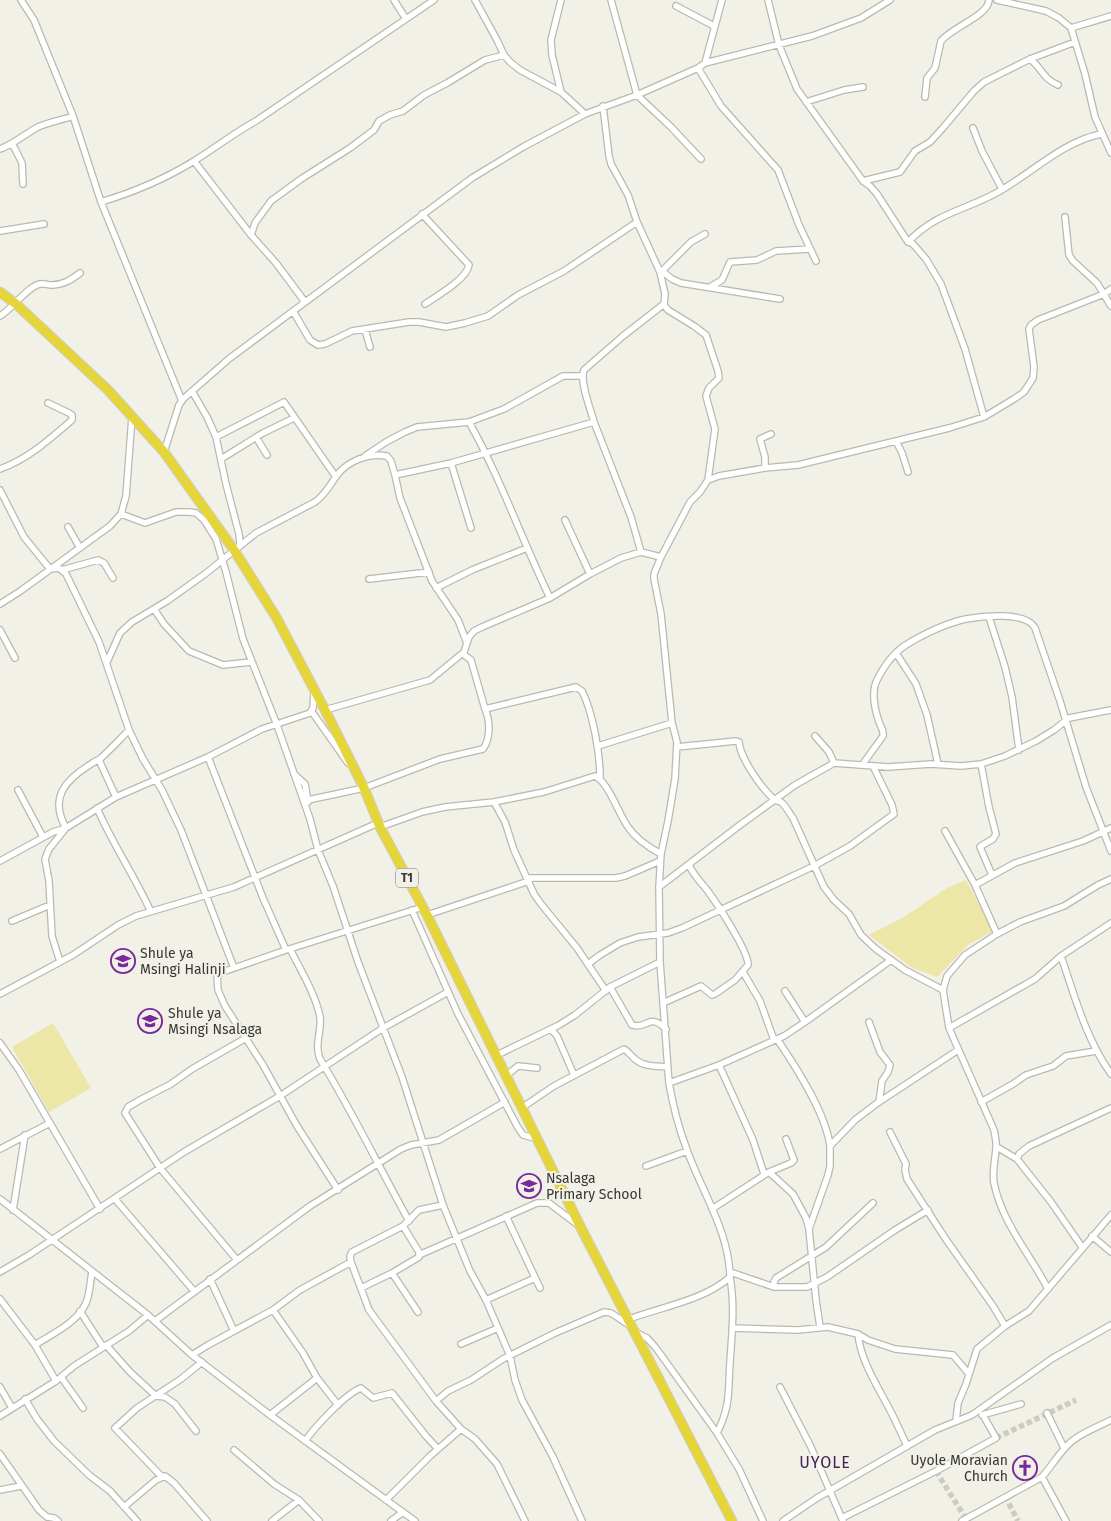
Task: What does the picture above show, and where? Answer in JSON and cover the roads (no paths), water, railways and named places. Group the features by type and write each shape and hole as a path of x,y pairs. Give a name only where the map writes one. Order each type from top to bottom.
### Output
{"highway":[{"name":"T1","path":"0,292 16,304 108,390 164,452 237,547 276,616 325,710 364,788 379,825 425,911 581,1228 732,1521"}],"street":[{"path":"21,0 34,20 73,116 101,202 182,401"},
{"path":"394,0 406,19"},
{"path":"101,202 134,192 194,161 434,0"},
{"path":"475,0 498,40 504,55 520,70 561,92 585,114"},
{"path":"561,0 551,40 552,55 561,92"},
{"path":"611,0 637,95 701,159"},
{"path":"705,63 722,0"},
{"path":"768,0 779,45 797,89 863,181 877,194 908,242 926,259 941,284 965,349 984,417"},
{"path":"164,452 179,405 192,391 230,358 472,178 523,147 585,114 637,95 698,68 705,63 812,36 861,18 890,0"},
{"path":"925,97 926,78 935,68 941,41 959,26 979,15 988,6 990,0"},
{"path":"998,0 1046,11 1059,18 1071,28 1086,74 1095,117 1111,153"},
{"path":"676,6 714,26"},
{"path":"1071,28 1111,16"},
{"path":"863,181 900,172 915,151 930,142 976,88 988,80 1030,59 1075,42"},
{"path":"250,235 255,223 270,202 301,179 350,148 374,130 380,121 403,111 424,95 485,60 504,55"},
{"path":"1030,59 1047,80 1058,85"},
{"path":"698,68 721,106 778,170 799,225 816,261"},
{"path":"806,102 844,90 863,87"},
{"path":"604,106 611,164 628,194 637,222 661,271 665,294 664,304 668,310 706,335 719,378 709,388 706,396 715,429 708,480 690,502 654,574 661,614 672,723 677,747 674,789 661,854 659,887 660,962 666,1029 668,1083 672,1103 687,1151 724,1239 729,1260 733,1304 730,1395 724,1419 717,1433"},
{"path":"0,149 13,145 26,134 41,126 73,116"},
{"path":"973,128 982,151 1002,189"},
{"path":"908,242 932,221 1002,189 1089,136 1101,134"},
{"path":"13,145 22,164 23,184"},
{"path":"194,161 250,235 276,263 305,302"},
{"path":"422,214 468,265 467,271 461,277 425,304"},
{"path":"1064,217 1069,255 1097,283 1111,306"},
{"path":"293,311 310,340 318,345 325,344 350,332 409,322 449,326 484,317 518,295 564,271 637,222"},
{"path":"0,231 44,224"},
{"path":"661,271 692,242 705,234"},
{"path":"708,288 722,280 730,262 757,260 776,251 810,249"},
{"path":"661,271 681,283 780,299"},
{"path":"0,316 16,304 19,298 38,284 54,285 66,282 80,273"},
{"path":"708,480 719,476 765,468 798,465 984,417 1024,392 1031,382 1034,368 1029,332 1034,322 1104,294 1111,289"},
{"path":"641,552 631,516 594,422 582,376 586,367 664,304"},
{"path":"365,330 370,347"},
{"path":"107,662 120,633 132,622 205,574 256,533 315,502 323,496 336,477 349,464 364,458 386,442 417,427 469,422 504,409 563,376 582,376"},
{"path":"192,391 216,437 239,534 237,547"},
{"path":"216,437 284,402 336,477"},
{"path":"0,469 16,463 29,455 49,441 72,420 72,415 48,403"},
{"path":"0,604 20,592 110,526 121,514 126,496 132,417"},
{"path":"221,459 256,437 294,418"},
{"path":"469,422 487,454 550,598"},
{"path":"395,475 487,454 527,440 594,422"},
{"path":"765,468 765,457 760,439 770,434"},
{"path":"256,437 267,455"},
{"path":"896,441 908,472"},
{"path":"364,458 387,456 391,461 400,498 428,572 436,588 458,620 467,643"},
{"path":"451,463 472,528"},
{"path":"0,490 24,537 50,569"},
{"path":"121,514 142,523 176,512 196,513 211,530 222,560 237,620 251,662 277,726 310,819 318,850 333,886 358,962 402,1077 443,1205 470,1271 486,1300 510,1356 522,1400 552,1457 582,1521"},
{"path":"565,520 590,574"},
{"path":"68,526 80,548"},
{"path":"436,588 472,570 527,548"},
{"path":"325,710 430,680 463,654 472,633 482,627 550,598 621,558 641,552 661,557"},
{"path":"50,569 59,568 62,570 98,560 104,563 113,578"},
{"path":"62,570 69,580 107,662 129,730 181,830 234,968"},
{"path":"369,579 428,572"},
{"path":"154,608 164,624 189,651 223,664 251,662"},
{"path":"989,617 1005,667 1012,697 1019,750"},
{"path":"862,765 883,736 877,713 875,686 886,664 896,652 908,643 942,627 966,619 1015,617 1033,624 1060,701 1086,787 1111,851"},
{"path":"0,630 15,658"},
{"path":"896,652 916,684 927,715 938,764"},
{"path":"308,800 364,788 440,758 483,749 486,746 489,724 471,660 463,654"},
{"path":"485,708 576,687 582,691 598,746 600,778 628,827 636,837 661,854"},
{"path":"314,690 312,712 355,770"},
{"path":"659,887 740,825 808,777 834,764 888,767 981,764 1019,750 1046,735 1065,720 1076,716 1111,710"},
{"path":"0,861 43,837 66,828 116,797 208,757 262,729 277,726 312,712"},
{"path":"598,746 672,723"},
{"path":"66,828 61,820 58,806 58,797 62,789 67,782 99,760 129,730"},
{"path":"816,736 829,752 834,764"},
{"path":"677,747 736,740 739,742 744,759 752,772 775,801 782,803 786,808 829,895 849,914 861,935 868,943 905,970 944,990"},
{"path":"208,757 263,898 317,1004 320,1027 317,1052 409,1221"},
{"path":"99,760 116,797"},
{"path":"981,764 996,834 980,847 992,875"},
{"path":"588,964 620,943 638,937 682,928 814,866 850,846 894,814 892,805 873,766"},
{"path":"294,774 305,784 310,819"},
{"path":"0,994 85,948 118,925 150,910 206,896 256,878 379,825 428,810 494,802 549,790 590,776 600,778"},
{"path":"18,790 43,837"},
{"path":"494,802 505,822 514,850 541,904 608,989 632,1025 637,1026 657,1021 666,1029"},
{"path":"97,808 150,910"},
{"path":"60,962 52,936 46,855 53,843 66,828"},
{"path":"975,885 1025,859 1083,841 1111,828"},
{"path":"945,831 975,885 997,934"},
{"path":"338,1190 263,1065 225,1006 218,990 217,974 288,949 412,910 425,911 528,880 616,878 660,861"},
{"path":"663,1003 701,986 715,994 735,980 744,972 748,965 747,956 720,910 706,889 697,880 689,865"},
{"path":"1048,1289 1039,1271 1020,1243 1001,1206 994,1182 997,1147 994,1130 949,1028 944,990 947,976 957,962 973,949 1020,922 1064,906 1111,879"},
{"path":"12,921 50,905"},
{"path":"412,910 466,1030 523,1135 538,1139"},
{"path":"949,1028 1021,988 1061,956 1111,923"},
{"path":"1061,956 1082,1020 1096,1052 1111,1074"},
{"path":"668,1083 719,1065 776,1040 805,1022 891,960"},
{"path":"497,1056 567,1021 608,989 660,962"},
{"path":"744,972 760,1001 776,1040 800,1074 827,1130 830,1146 830,1166 809,1229"},
{"path":"785,991 805,1022"},
{"path":"0,1272 51,1241 184,1152 280,1096 383,1028 448,992"},
{"path":"868,1022 880,1052 890,1065 882,1081 879,1102"},
{"path":"551,1029 557,1036 574,1076"},
{"path":"237,1260 160,1168 126,1116 126,1110 246,1038"},
{"path":"0,1043 20,1070 100,1209"},
{"path":"522,1107 545,1091 624,1050 647,1066 668,1067"},
{"path":"830,1146 855,1120 879,1102 958,1050"},
{"path":"981,1102 1026,1075 1053,1066 1066,1056 1096,1052"},
{"path":"719,1065 766,1173 793,1194 806,1218 809,1229 820,1327"},
{"path":"506,1076 518,1066 537,1068"},
{"path":"154,1321 310,1206 401,1149 422,1142 438,1140 505,1102"},
{"path":"1018,1159 1023,1150 1029,1146 1111,1108"},
{"path":"0,1149 50,1124"},
{"path":"890,1132 906,1164 904,1170 907,1178 994,1306 1005,1326"},
{"path":"13,1210 25,1135"},
{"path":"712,1209 766,1173 791,1163 794,1160 786,1139"},
{"path":"997,1147 1018,1159 1082,1247"},
{"path":"646,1166 687,1151"},
{"path":"0,1199 51,1241 148,1315 192,1355 270,1415 415,1521"},
{"path":"115,1199 194,1291"},
{"path":"360,1288 392,1273 420,1255 538,1203 544,1202 555,1207 581,1228"},
{"path":"774,1287 776,1278 836,1239 873,1203"},
{"path":"443,1205 419,1210 403,1226 352,1252 350,1256 351,1262 369,1310 436,1402 461,1429 475,1439 497,1464 525,1521"},
{"path":"730,1275 774,1287 807,1287 828,1277 895,1230 928,1210"},
{"path":"956,1421 958,1403 978,1349 1005,1326 1029,1311 1111,1215"},
{"path":"506,1216 540,1288"},
{"path":"403,1226 420,1255"},
{"path":"1092,1236 1111,1252"},
{"path":"192,1355 273,1310 300,1290 351,1262"},
{"path":"35,1345 70,1322 80,1312 87,1299 92,1272"},
{"path":"392,1273 418,1312"},
{"path":"633,1326 722,1284 730,1275"},
{"path":"486,1300 535,1278"},
{"path":"210,1279 234,1331"},
{"path":"0,1299 35,1345 56,1381"},
{"path":"273,1310 303,1353 317,1378 338,1405"},
{"path":"436,1402 452,1388 471,1380 503,1359 555,1333 608,1311 633,1326 656,1348 717,1433 739,1469 763,1521"},
{"path":"80,1312 104,1346 156,1396 165,1397 175,1404 196,1431"},
{"path":"0,1416 56,1381 74,1366 148,1315"},
{"path":"783,1521 797,1510 935,1430 972,1415 1053,1358 1111,1325"},
{"path":"732,1328 798,1330 820,1327 844,1330 895,1349 953,1355 969,1374"},
{"path":"461,1344 498,1328"},
{"path":"858,1334 859,1347 870,1374 893,1415 907,1446"},
{"path":"202,1362 181,1380 137,1408 115,1428 161,1476 165,1476 174,1483 207,1521"},
{"path":"61,1377 83,1408"},
{"path":"270,1415 317,1378"},
{"path":"0,1387 12,1408"},
{"path":"305,1441 338,1405 360,1388 373,1398 392,1392 438,1449"},
{"path":"780,1388 810,1445 843,1520 996,1438 984,1415"},
{"path":"25,1399 46,1432 89,1475 110,1491 137,1521"},
{"path":"972,1415 984,1415 1021,1404"},
{"path":"1047,1413 1064,1448"},
{"path":"962,1521 1042,1477 1054,1464 1064,1448 1074,1440 1111,1420"},
{"path":"386,1500 461,1429"},
{"path":"234,1450 268,1479 298,1500 319,1521"},
{"path":"0,1454 44,1519 54,1518 58,1521"},
{"path":"124,1507 161,1476"},
{"path":"1042,1477 1066,1521"},
{"path":"0,1490 21,1486"},
{"path":"272,1521 298,1500"},
{"path":"392,1521 403,1512"}],"tunnel":[{"path":"996,1438 1076,1400"},
{"path":"936,1471 966,1519"},
{"path":"1005,1496 1018,1521"}],"place":[{"name":"Shule ya Msingi Halinji","path":"123,961"},
{"name":"Shule ya Msingi Nsalaga","path":"150,1021"},
{"name":"Nsalaga Primary School","path":"529,1186"},
{"name":"Uyole Moravian Church","path":"1025,1468"}],"district":[{"name":"UYOLE","path":"825,1462"}]}
